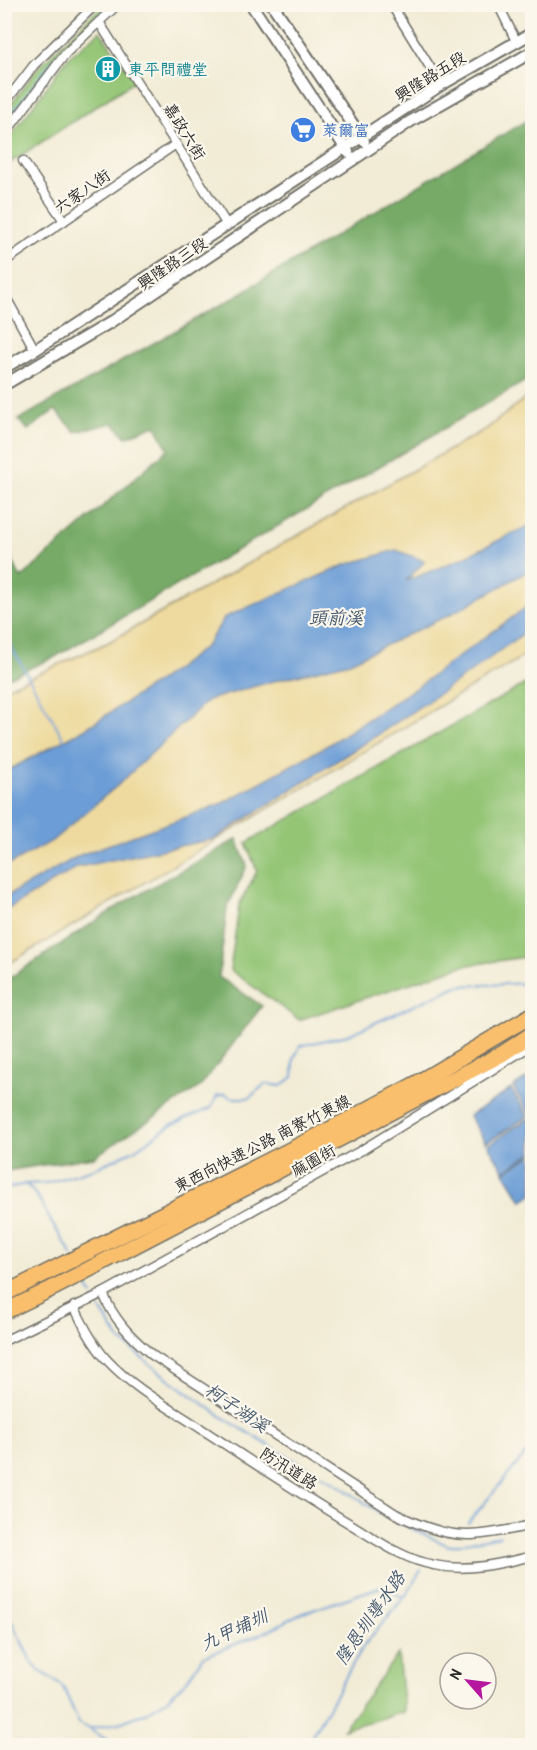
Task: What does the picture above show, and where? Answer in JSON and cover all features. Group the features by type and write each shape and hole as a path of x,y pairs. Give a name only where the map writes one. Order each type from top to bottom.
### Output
{"highway":[{"name":"東西向快速公路 南寮竹東線","path":"4,1294 315,1138 414,1085 532,1015"},
{"name":"東西向快速公路 南寮竹東線","path":"4,1312 492,1059 532,1034"},
{"path":"4,1282 142,1225"}],"street":[{"path":"6,99 34,65 96,4"},
{"path":"4,135 66,53 118,4"},
{"path":"251,4 353,160"},
{"path":"272,4 369,149"},
{"path":"391,4 441,85"},
{"path":"498,4 516,41"},
{"name":"嘉政六街","path":"99,22 227,225"},
{"name":"興隆路五段","path":"346,148 441,85 532,33"},
{"name":"興隆路五段","path":"353,160 411,121 532,52"},
{"name":"六家八街","path":"4,262 176,144"},
{"name":"興隆路三段","path":"4,368 346,148"},
{"name":"興隆路三段","path":"4,385 109,323 353,160"},
{"path":"23,161 64,221"},
{"path":"4,294 35,350"},
{"name":"麻園街","path":"4,1341 103,1293 362,1150 532,1045"},
{"path":"103,1293 109,1309 128,1334 152,1355 396,1514 424,1527 467,1536 532,1525"},
{"name":"防汛道路","path":"74,1306 106,1360 131,1383 334,1514 397,1551 432,1565 461,1568 512,1562 532,1556"}],"green space":[{"path":"102,5 115,5 54,62 5,127 5,112 37,69"},
{"path":"100,31 135,81 5,166 5,144 67,59"},
{"path":"532,117 532,377 53,658 5,679 5,545 21,578 168,449 155,425 126,437 113,423 76,432 55,410 28,430 18,420 226,302"},
{"path":"532,680 532,956 462,966 299,1020 230,970 239,905 257,871 246,843"},
{"path":"237,839 247,866 227,908 219,977 262,1006 201,1086 94,1157 5,1171 5,981 120,905"},
{"path":"398,1654 404,1712 343,1729"}],"sand":[{"path":"532,393 532,651 5,966 4,689 109,642 486,429"}],"water":[{"name":"頭前溪","path":"532,524 532,569 451,614 350,662 208,700 118,785 52,841 5,867 5,772 88,727 168,675 206,646 225,617 345,565 396,550 425,561 406,581 456,561"},
{"path":"532,603 532,627 471,672 379,734 214,839 78,867 5,911 5,897 80,855 219,805 328,745 414,689"},
{"path":"532,1075 532,1112 530,1114 513,1087"},
{"path":"511,1089 528,1116 486,1143 469,1116"},
{"path":"529,1118 532,1124 532,1153 504,1171 488,1145"},
{"path":"532,1155 532,1194 522,1201 504,1172"}],"waterway":[{"path":"100,15 111,4"},
{"path":"4,123 52,61 64,50"},
{"path":"4,634 65,741"},
{"path":"26,1184 47,1183 96,1168 134,1150 171,1125 211,1108 217,1096 225,1094 232,1098 249,1098 265,1084 281,1086 293,1077 294,1059 300,1046 348,1035 457,986 532,983"},
{"name":"柯子湖溪","path":"4,1189 26,1184 39,1199 72,1255"},
{"name":"柯子湖溪","path":"83,1279 92,1295"},
{"name":"柯子湖溪","path":"94,1300 120,1340 165,1376 219,1415 332,1481 383,1515 449,1546 500,1536"},
{"name":"隆恩圳導水路","path":"468,1523 532,1446"},
{"name":"隆恩圳導水路","path":"306,1746 364,1645 406,1595 421,1570"},
{"name":"九甲埔圳","path":"89,1729 122,1722 147,1712 168,1699 187,1680 203,1657 261,1634 301,1614 383,1586 404,1598"},
{"path":"4,1606 30,1659 38,1670 62,1685 79,1723 117,1746"}],"place":[{"name":"東平問禮堂","path":"108,69"},
{"name":"萊爾富","path":"303,130"}]}
